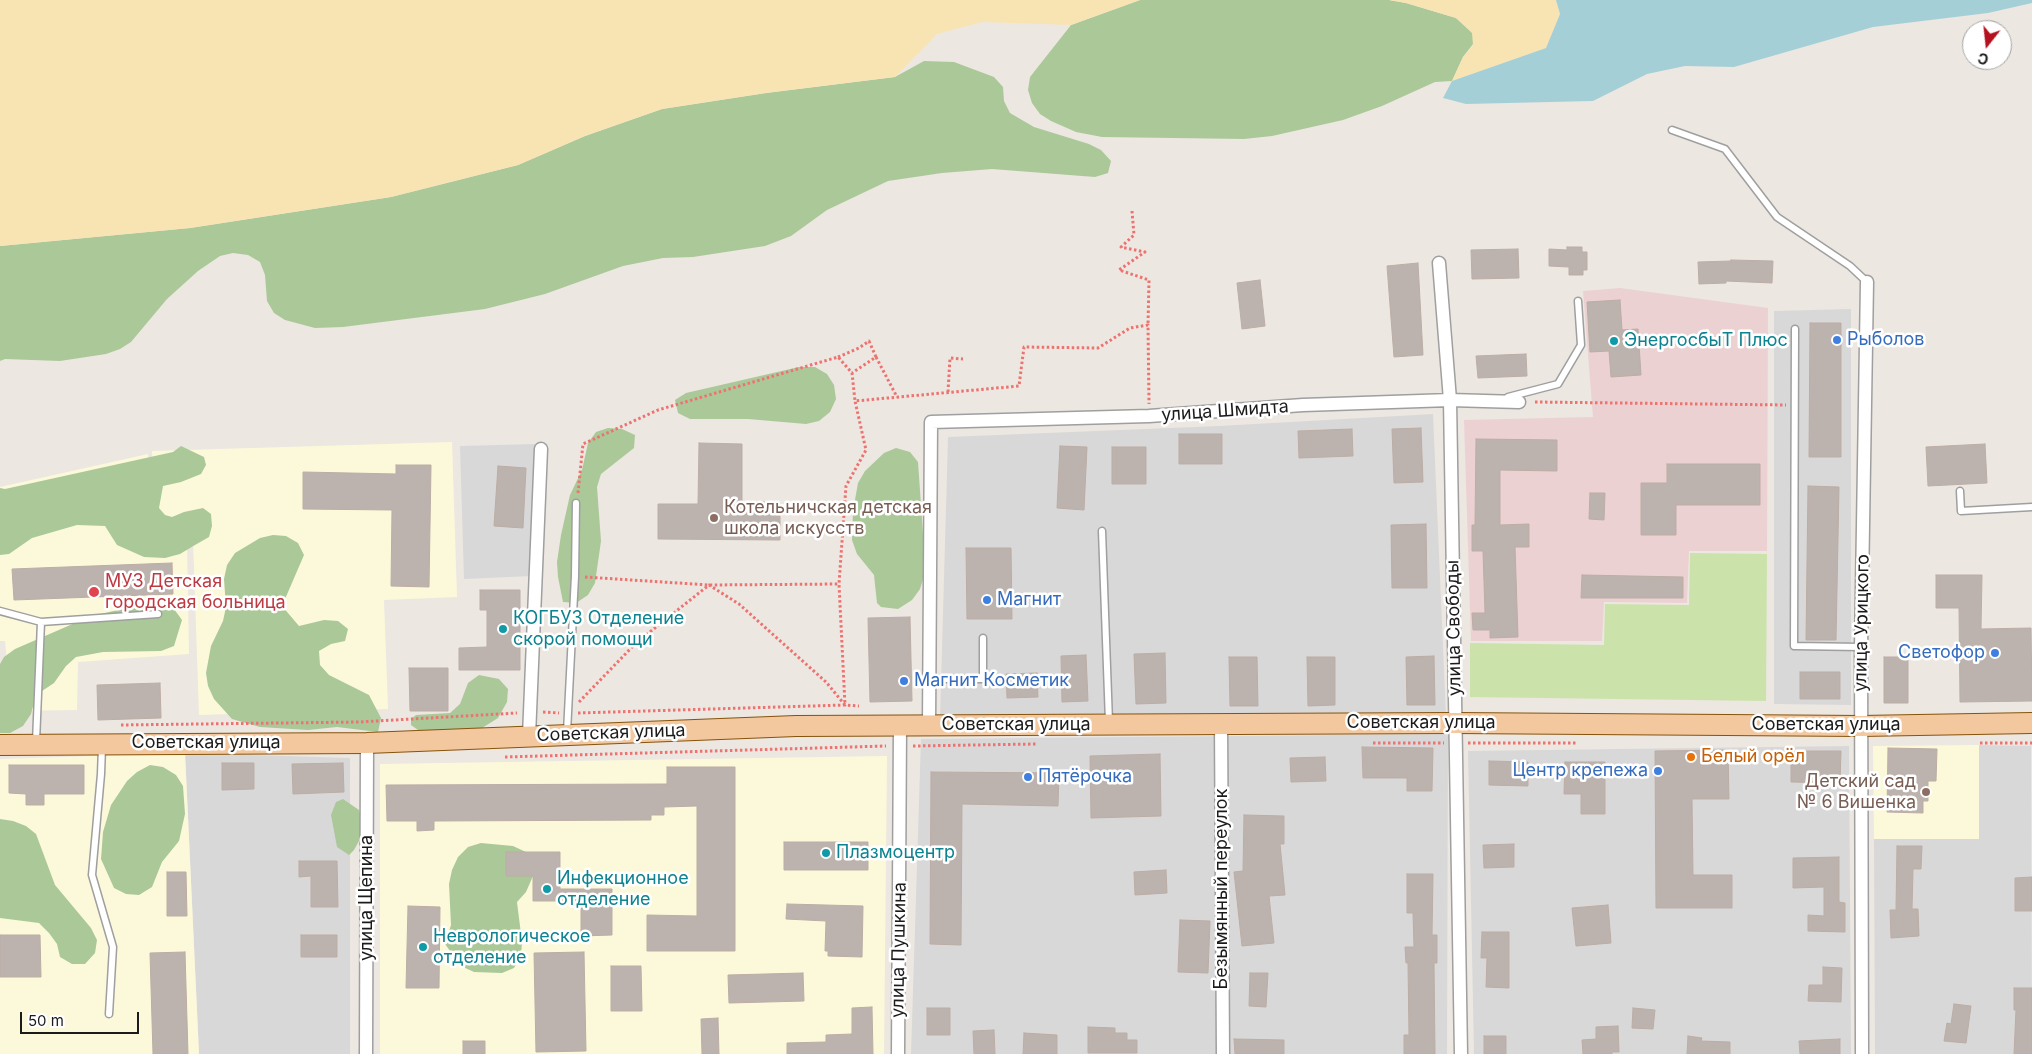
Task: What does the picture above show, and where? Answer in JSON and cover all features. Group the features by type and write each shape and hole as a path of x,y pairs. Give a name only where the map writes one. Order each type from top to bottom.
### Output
{"main road":[{"name":"Советская улица","path":"0,745 36,743 367,743 796,726 1221,723 1861,726 2032,723"}],"street":[{"name":"улица Свободы","path":"1439,263 1450,400 1461,1054"},
{"name":"улица Урицкого","path":"1862,1054 1861,647 1867,282"},
{"name":"улица Шмидта","path":"928,679 931,422 1149,416 1303,405 1450,400 1519,402"},
{"path":"529,736 541,448"},
{"path":"928,679 929,726"},
{"name":"Безымянный переулок","path":"1221,723 1223,1054"},
{"name":"улица Пушкина","path":"898,1054 900,726"},
{"name":"улица Щепина","path":"366,1054 367,743"}],"lane":[{"path":"1672,130 1725,149 1778,217 1850,266 1867,282"},
{"path":"1484,400 1521,394 1558,384 1581,345 1578,301"},
{"path":"1795,329 1794,646 1861,647"},
{"path":"1960,491 1961,511 2032,507"},
{"path":"567,736 575,576 576,503"},
{"path":"1102,531 1109,724"},
{"path":"0,611 41,622 158,614"},
{"path":"36,743 41,622"},
{"path":"928,679 983,679 983,638"},
{"path":"102,743 92,875 113,947 109,1014"}],"path":[{"path":"1132,211 1134,235 1121,247 1146,252 1119,270 1149,280 1148,325"},
{"path":"576,503 584,444 658,410 838,358 869,341 897,397"},
{"path":"852,373 876,357"},
{"path":"838,358 852,373 855,401"},
{"path":"948,392 950,358 962,359"},
{"path":"1519,402 1795,405"},
{"path":"806,525 844,530"},
{"path":"575,576 709,584 839,584 845,705 826,682 739,604 709,584"},
{"path":"114,725 359,722 530,712 568,713 636,643 709,584"},
{"path":"1368,743 1584,743"},
{"path":"1975,743 2032,743"},
{"path":"495,757 1037,744"}],"shaded area":[{"path":"1620,288 1768,308 1767,551 1689,551 1687,603 1604,602 1602,641 1471,641 1464,420 1593,417 1583,291"},
{"path":"1851,309 1851,705 1774,704 1774,311"},
{"path":"1433,414 1446,717 940,719 948,437 1219,426"},
{"path":"452,442 457,597 384,600 388,709 199,715 193,539 155,540 152,451"},
{"path":"535,444 532,576 464,579 460,446"},
{"name":"МУЗ Детская городская больница","path":"148,454 151,542 187,542 189,654 78,662 77,710 11,711 5,641 0,641 0,487"},
{"path":"1448,734 1447,1054 911,1054 921,739"},
{"path":"1979,745 2031,746 2032,1054 1875,1054 1874,839 1978,839"},
{"name":"Детский сад № 6 Вишенка","path":"1979,745 1979,839 1874,839 1873,746"},
{"path":"1849,746 1851,1054 1474,1054 1468,751"},
{"path":"185,753 350,758 350,1054 199,1054"},
{"path":"185,753 199,1054 0,1054 0,759"},
{"path":"887,756 884,1054 380,1054 380,764"}],"green space":[{"path":"1140,0 1389,0 1406,3 1456,18 1473,33 1473,44 1463,57 1452,81 1435,82 1382,106 1343,120 1272,136 1244,139 1102,137 1076,132 1040,114 1032,103 1028,90 1030,77 1071,25"},
{"path":"924,61 954,62 994,77 1003,87 1004,101 1010,113 1034,127 1089,144 1101,150 1111,161 1108,173 1095,177 992,169 942,173 888,181 827,210 791,236 765,246 693,257 663,258 623,266 545,294 485,309 343,327 315,328 285,320 274,313 267,301 265,275 260,262 248,255 233,253 220,256 198,271 167,299 131,342 120,349 106,354 60,361 5,359 0,361 0,246 190,228 391,197 518,165 585,136 662,109 766,93 895,77"},
{"path":"799,367 815,367 827,374 834,385 836,399 830,412 819,421 806,424 748,419 690,419 678,413 675,400 686,393"},
{"path":"608,428 622,429 635,435 634,448 601,474 597,487 601,541 595,583 588,595 576,603 563,602 557,562 570,495 582,470 588,443 596,432"},
{"path":"181,446 204,457 206,465 201,474 181,482 163,486 159,508 165,515 172,517 203,508 211,514 212,526 209,537 180,554 165,558 144,557 117,545 105,526 77,525 32,538 9,554 0,555 0,488 5,489 173,452"},
{"path":"896,448 910,452 918,462 925,563 920,589 912,600 898,609 881,607 877,603 874,575 857,554 852,540 853,511 858,483 865,471 884,453"},
{"path":"273,535 286,536 298,543 304,555 282,606 299,626 324,620 338,621 348,629 345,641 331,644 319,651 320,665 329,675 369,695 381,718 378,732 337,727 308,730 260,727 232,719 214,699 208,686 206,673 211,646 223,621 226,607 224,579 227,565 235,553 260,538"},
{"path":"1690,553 1767,554 1766,701 1470,697 1470,643 1604,645 1605,604 1689,605"},
{"path":"132,607 174,609 182,620 174,646 161,651 103,652 76,657 66,666 54,683 36,695 31,714 23,726 10,733 0,733 0,664 4,657 15,649 91,616"},
{"path":"479,675 499,679 508,689 507,702 498,718 482,728 454,732 418,730 411,725 411,719 416,715 450,713 460,704 468,683"},
{"path":"150,765 163,767 176,775 183,786 185,814 179,841 162,862 152,887 139,895 126,894 114,888 101,859 103,832 111,805 127,781 137,772"},
{"path":"343,799 359,810 362,823 359,841 349,855 337,847 331,815 336,802"},
{"path":"0,819 26,826 36,834 55,885 91,928 97,940 95,953 85,964 72,964 60,957 57,944 39,923 0,918"},
{"path":"481,843 513,846 526,852 535,863 533,876 526,892 517,902 522,942 521,956 514,968 502,973 474,972 461,966 445,944 451,925 449,884 452,870 458,857 468,847"}],"sand":[{"path":"0,0 1140,0 1071,25 982,22 937,34 895,77 766,93 662,109 585,136 518,165 391,197 190,228 0,246"},
{"path":"1389,0 1556,0 1560,14 1546,48 1452,81 1463,57 1473,45 1472,33 1456,18 1406,3"}],"water":[{"path":"1556,0 2032,0 2032,3 1988,13 1873,27 1734,67 1685,66 1647,74 1593,101 1466,104 1443,98 1452,81 1546,48 1560,14"}],"building":[{"path":"1567,247 1582,247 1582,252 1587,252 1587,270 1583,270 1583,275 1569,275 1569,267 1549,266 1549,249 1567,250"},
{"path":"1518,249 1519,278 1472,279 1471,250"},
{"path":"1731,260 1773,261 1772,283 1726,281 1726,283 1699,284 1698,262"},
{"path":"1418,263 1423,355 1394,357 1387,266"},
{"path":"1260,280 1265,326 1242,329 1237,283"},
{"name":"ЭнергосбыТ Плюс","path":"1620,300 1622,330 1638,329 1641,375 1611,377 1609,351 1590,352 1587,302"},
{"path":"1810,323 1841,323 1841,457 1809,457"},
{"path":"1526,354 1527,376 1478,378 1476,356"},
{"path":"1421,428 1423,482 1394,483 1392,429"},
{"path":"1352,429 1353,456 1299,458 1298,431"},
{"path":"1179,434 1222,434 1222,464 1179,464"},
{"path":"1476,439 1557,440 1557,471 1500,470 1500,525 1529,524 1529,547 1515,547 1518,637 1490,638 1490,630 1473,630 1472,613 1485,613 1483,551 1472,551 1472,525 1475,525"},
{"path":"699,443 742,444 742,502 780,502 780,540 658,539 658,504 698,504"},
{"path":"1985,444 1987,483 1928,486 1926,447"},
{"path":"1060,446 1087,447 1084,510 1057,508"},
{"path":"1112,447 1146,447 1146,484 1112,484"},
{"path":"1667,464 1760,464 1760,505 1676,505 1676,535 1641,535 1641,483 1667,483"},
{"path":"396,465 431,465 429,587 391,586 392,510 303,509 303,472 396,474"},
{"path":"498,466 526,468 523,528 494,526"},
{"path":"1808,486 1839,487 1836,640 1806,640"},
{"path":"1590,493 1605,493 1604,520 1589,519"},
{"path":"1426,524 1427,588 1392,588 1391,525"},
{"path":"966,548 1011,548 1012,619 967,619"},
{"path":"172,563 173,594 14,600 12,569"},
{"path":"1582,575 1683,577 1683,598 1581,598"},
{"name":"Светофор","path":"1936,575 1982,575 1981,629 2031,628 2032,701 1960,702 1959,608 1936,608"},
{"name":"КОГБУЗ Отделение скорой помощи","path":"480,590 520,590 520,670 459,670 459,648 487,647 487,610 480,610"},
{"path":"910,617 912,701 870,702 868,618"},
{"path":"1165,653 1166,703 1136,704 1134,654"},
{"path":"1086,655 1088,701 1062,702 1061,656"},
{"path":"1434,656 1435,705 1407,705 1406,657"},
{"path":"1229,657 1257,657 1258,706 1230,706"},
{"path":"1307,657 1335,657 1335,705 1308,706"},
{"path":"1884,657 1908,657 1908,703 1884,703"},
{"path":"409,668 448,668 448,711 410,711"},
{"path":"1800,672 1840,672 1840,699 1800,699"},
{"path":"1037,673 1038,697 1007,698 1006,674"},
{"path":"160,683 161,718 98,720 97,685"},
{"path":"1362,747 1433,748 1432,791 1407,791 1407,778 1363,778"},
{"path":"1888,748 1937,749 1936,781 1928,781 1928,801 1923,801 1923,813 1887,812"},
{"path":"1728,750 1729,799 1692,799 1693,875 1732,875 1732,908 1656,908 1655,751"},
{"path":"1791,751 1841,751 1840,783 1791,782"},
{"path":"1160,754 1161,816 1091,818 1090,756"},
{"path":"1325,757 1326,781 1291,782 1290,758"},
{"path":"1489,761 1528,762 1528,786 1489,785"},
{"path":"1565,762 1605,762 1605,814 1581,814 1581,794 1564,794"},
{"path":"222,763 254,763 254,789 222,790"},
{"path":"343,763 344,792 293,794 292,764"},
{"path":"9,765 84,765 84,794 44,794 44,805 26,805 26,794 9,793"},
{"path":"667,767 735,767 735,951 647,951 647,915 697,916 697,806 664,807 664,815 651,815 651,820 434,821 434,830 417,831 417,821 387,821 386,785 667,784"},
{"path":"931,772 1059,773 1058,806 962,804 961,945 930,944"},
{"path":"1244,815 1284,816 1284,844 1280,844 1285,895 1269,896 1274,943 1242,946 1234,872 1243,871"},
{"name":"Плазмоцентр","path":"784,842 868,842 868,870 784,870"},
{"path":"1514,844 1514,867 1484,868 1483,845"},
{"path":"1897,846 1922,846 1921,869 1913,869 1912,909 1918,909 1919,936 1891,938 1890,910 1896,910"},
{"path":"506,852 560,852 560,889 612,889 612,935 581,936 581,901 533,901 533,876 506,876"},
{"path":"1839,857 1839,902 1845,903 1845,932 1808,931 1808,915 1824,916 1824,887 1793,888 1793,858"},
{"path":"299,861 337,861 338,907 311,907 311,876 299,877"},
{"path":"1166,870 1167,893 1135,895 1134,872"},
{"path":"167,872 186,872 187,916 167,916"},
{"path":"1407,874 1433,874 1432,935 1437,935 1437,963 1434,963 1435,1054 1404,1054 1404,1035 1409,1035 1408,963 1406,963 1405,947 1414,947 1413,913 1407,913"},
{"path":"2032,877 2032,911 2015,911 2015,878"},
{"path":"787,904 863,906 862,957 828,956 828,951 825,951 826,921 786,919"},
{"path":"1608,905 1611,943 1576,946 1572,908"},
{"name":"Неврологическое отделение","path":"408,906 440,907 439,988 406,988"},
{"path":"1180,920 1210,921 1208,973 1178,972"},
{"path":"1482,932 1509,932 1509,988 1486,987 1487,958 1481,958"},
{"path":"0,935 40,935 41,977 0,977"},
{"path":"301,935 337,935 337,957 301,957"},
{"path":"185,952 188,1054 153,1054 150,953"},
{"path":"584,952 586,1051 536,1052 534,953"},
{"path":"611,966 641,966 642,1011 611,1011"},
{"path":"1823,967 1842,968 1841,1002 1808,1001 1809,985 1823,985"},
{"path":"803,973 804,1001 729,1003 728,975"},
{"path":"1250,973 1268,973 1266,1007 1249,1006"},
{"path":"2014,988 2032,988 2032,1054 2014,1054 2016,1010 2014,1010"},
{"path":"1954,1004 1971,1006 1966,1043 1944,1041 1947,1023 1951,1024"},
{"path":"872,1007 873,1054 787,1054 787,1043 826,1042 826,1035 852,1034 852,1008"},
{"path":"927,1008 950,1008 950,1035 927,1035"},
{"path":"1633,1008 1655,1010 1653,1029 1632,1028"},
{"path":"718,1018 719,1054 702,1054 701,1019"},
{"path":"1618,1026 1619,1052 1612,1052 1612,1054 1583,1054 1582,1040 1596,1039 1596,1027"},
{"path":"1088,1027 1115,1028 1115,1033 1127,1033 1127,1040 1137,1040 1137,1053 1088,1053"},
{"path":"994,1030 995,1054 974,1054 973,1031"},
{"path":"1024,1033 1057,1035 1057,1054 1023,1054"},
{"path":"1484,1036 1506,1036 1506,1054 1484,1054"},
{"path":"1688,1036 1702,1038 1701,1041 1730,1042 1730,1054 1687,1054"},
{"path":"1234,1039 1284,1040 1284,1054 1235,1054"},
{"path":"1840,1039 1840,1054 1800,1054 1799,1041"},
{"path":"463,1041 485,1041 485,1054 463,1054"}],"place":[{"name":"Рыболов","path":"1837,340"},
{"name":"ЭнергосбыТ Плюс","path":"1614,341"},
{"name":"Котельничская детская школа искусств","path":"714,518"},
{"name":"МУЗ Детская городская больница","path":"94,592"},
{"name":"Магнит","path":"987,600"},
{"name":"КОГБУЗ Отделение скорой помощи","path":"503,629"},
{"name":"Светофор","path":"1995,653"},
{"name":"Магнит Косметик","path":"904,681"},
{"name":"Белый орёл","path":"1691,757"},
{"name":"Центр крепежа","path":"1658,771"},
{"name":"Пятёрочка","path":"1028,777"},
{"name":"Детский сад № 6 Вишенка","path":"1926,792"},
{"name":"Плазмоцентр","path":"826,853"},
{"name":"Инфекционное отделение","path":"547,889"},
{"name":"Неврологическое отделение","path":"423,947"}]}
